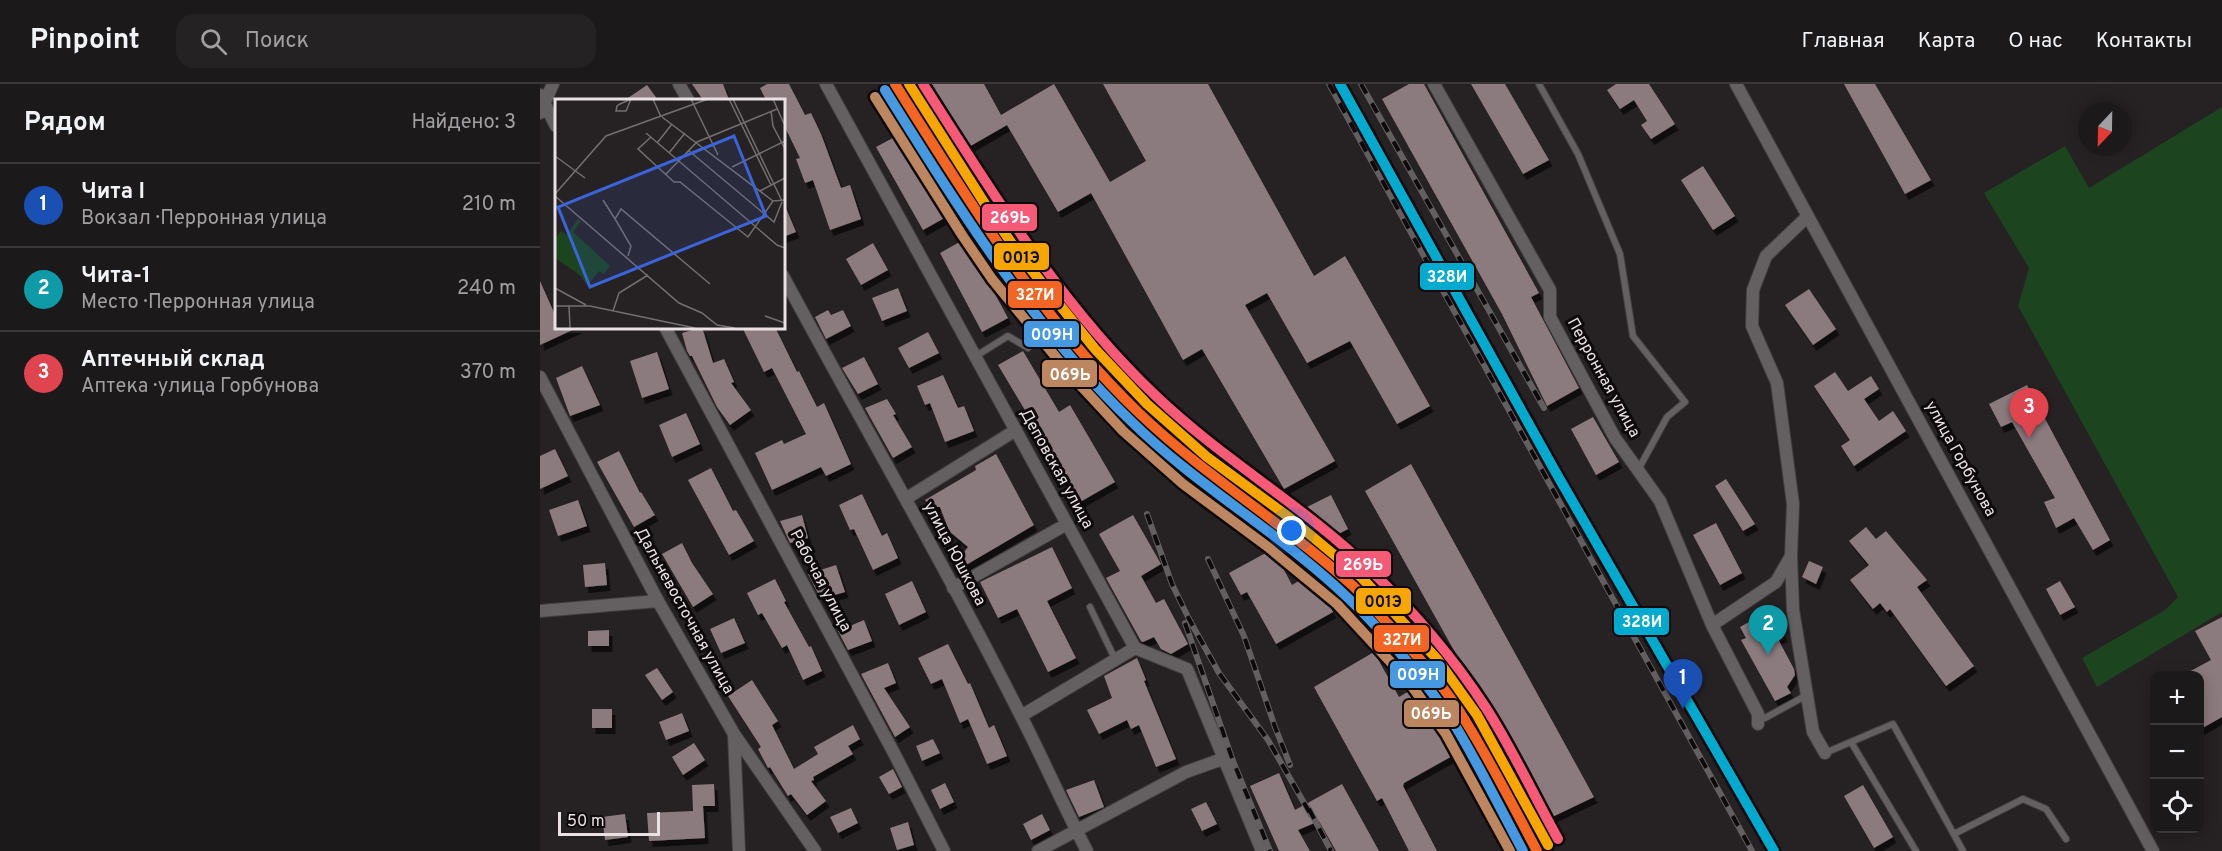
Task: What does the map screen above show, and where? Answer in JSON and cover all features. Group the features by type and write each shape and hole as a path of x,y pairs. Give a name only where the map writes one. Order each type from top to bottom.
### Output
{"street":[{"path":"553,84 542,104 555,124"},
{"path":"679,84 687,99"},
{"name":"Деповская улица","path":"826,84 1135,648"},
{"name":"Перронная улица","path":"1434,84 1550,290 1550,317 1585,384 1615,438 1660,501 1712,625 1758,719"},
{"name":"улица Горбунова","path":"1736,84 2153,851"},
{"path":"1808,216 1766,256 1753,290 1752,326 1777,383 1793,504 1791,556 1793,610 1813,732 1825,753"},
{"name":"улица Юшкова","path":"784,278 864,427 907,498 1021,716 1087,851"},
{"name":"Рабочая улица","path":"666,328 895,754 944,851"},
{"name":"Дальневосточная улица","path":"540,377 658,601 734,734 815,851"},
{"path":"907,498 1016,430"},
{"path":"953,588 1067,524"},
{"path":"1712,625 1776,582 1791,556"},
{"path":"540,611 658,601"},
{"path":"1021,716 1135,648 1187,669 1262,851"},
{"path":"734,734 739,851"},
{"path":"1038,851 1186,772 1225,758"}],"lane":[{"path":"1539,84 1578,154 1620,254 1633,336 1685,402 1667,417 1638,471"},
{"path":"975,357 1008,336 1028,348"},
{"path":"1090,607 1115,660"},
{"path":"1758,719 1765,718 1807,695"},
{"path":"1825,753 1893,724 1963,851"},
{"path":"1851,742 1916,851"},
{"path":"1954,834 2023,799 2046,809 2066,838"}],"green space":[{"path":"2222,107 2222,612 2097,687 2082,658 2165,610 2178,597 2018,306 2029,268 1984,193 2065,146 2089,188"}],"building":[{"path":"692,84 723,84 729,99 702,99"},
{"path":"767,84 789,84 805,115 811,113 841,188 850,185 861,219 830,230 813,180 805,183 796,159 800,158 784,125 784,99 766,99 760,88"},
{"path":"921,84 984,84 1001,115 1054,84 1110,182 1146,161 1103,84 1208,84 1314,276 1345,256 1430,406 1397,424 1350,341 1307,363 1267,293 1245,305 1335,461 1284,489 1202,349 1183,360 1091,193 1058,212 1007,125 960,152"},
{"path":"1409,84 1424,84 1539,293 1531,297 1579,388 1547,406 1502,314 1382,99"},
{"path":"1471,84 1505,84 1549,160 1523,174"},
{"path":"1616,84 1649,84 1675,124 1651,139 1641,125 1647,121 1634,100 1620,109 1607,90"},
{"path":"1844,84 1875,84 1931,180 1905,194"},
{"path":"647,85 657,99 626,99"},
{"path":"902,133 948,216 923,230 876,147"},
{"path":"1703,166 1735,216 1713,230 1681,180"},
{"path":"784,203 796,232 784,237"},
{"path":"965,239 1008,318 982,332 940,253"},
{"path":"873,243 888,270 861,285 846,259"},
{"path":"540,281 555,315 555,328 577,328 540,345"},
{"path":"898,288 907,311 882,321 872,298"},
{"path":"1809,289 1836,329 1813,345 1785,305"},
{"path":"828,310 831,315 843,310 851,326 826,339 815,317"},
{"path":"702,328 713,363 724,359 734,382 731,383 751,410 730,425 717,407 692,356 687,351 682,333"},
{"path":"742,328 775,328 817,407 824,403 851,464 826,476 821,467 772,490 755,453 782,440 784,444 806,434 772,368 764,372"},
{"path":"928,332 939,353 909,368 898,348"},
{"path":"1023,351 1059,412 1070,405 1115,482 1080,502 998,365"},
{"path":"657,352 669,389 642,398 630,361"},
{"path":"864,357 878,384 858,394 842,368"},
{"path":"582,366 600,405 570,416 556,378"},
{"path":"1835,372 1848,391 1871,376 1879,389 1864,399 1879,421 1893,411 1906,431 1854,466 1841,446 1850,440 1814,386"},
{"path":"943,375 958,408 964,406 974,431 945,442 930,403 925,405 917,386"},
{"path":"2027,385 2110,540 2093,550 2074,518 2056,528 2044,502 2055,498 2012,422 2001,427 1989,404"},
{"path":"887,399 896,414 893,415 912,447 893,458 865,408"},
{"path":"686,413 700,444 672,457 659,425"},
{"path":"1593,417 1619,462 1596,475 1571,429"},
{"path":"555,449 568,476 540,489 540,456"},
{"path":"619,451 640,493 655,515 634,527 597,462"},
{"path":"996,454 1034,525 966,565 961,556 968,547 949,531 940,507 930,507 925,500 976,470 975,466"},
{"path":"1411,464 1594,797 1548,819 1365,491"},
{"path":"711,468 733,511 736,510 754,541 729,555 688,480"},
{"path":"1726,479 1755,524 1743,531 1715,486"},
{"path":"862,494 882,536 887,533 898,558 873,570 854,529 850,530 839,505"},
{"path":"1331,495 1348,529 1323,542 1305,508"},
{"path":"578,500 587,526 558,536 549,510"},
{"path":"802,515 808,538 790,543 780,521"},
{"path":"1133,515 1161,564 1141,576 1156,603 1164,599 1188,644 1171,654 1161,649 1154,637 1141,641 1106,578 1120,571 1099,534"},
{"path":"1716,523 1742,573 1720,585 1693,535"},
{"path":"1866,527 1876,539 1886,531 1927,580 1917,587 1974,666 1946,686 1890,609 1887,612 1880,603 1873,609 1850,580 1869,565 1849,541"},
{"path":"682,543 692,563 713,594 693,607 662,554"},
{"path":"1052,547 1072,588 1047,601 1076,658 1048,672 1017,609 998,618 980,582"},
{"path":"1273,549 1292,585 1312,573 1333,612 1276,644 1247,592 1241,595 1229,573"},
{"path":"1809,561 1823,567 1816,584 1802,577"},
{"path":"605,563 607,585 585,587 583,565"},
{"path":"836,565 845,592 821,599 808,574"},
{"path":"775,579 786,601 784,602 809,647 811,646 822,671 803,680 787,645 782,648 762,613 758,615 747,593"},
{"path":"912,581 926,612 899,625 885,594"},
{"path":"2060,581 2075,607 2060,615 2046,589"},
{"path":"1767,612 1772,622 1776,620 1784,636 1778,639 1795,675 1787,687 1791,693 1775,701 1741,640 1746,638 1740,627"},
{"path":"2222,617 2222,717 2204,727 2204,671 2190,671 2211,660 2195,631"},
{"path":"734,618 745,643 721,653 710,629"},
{"path":"864,620 872,641 848,650 838,631"},
{"path":"609,630 609,646 588,646 588,631"},
{"path":"948,644 968,684 970,683 989,728 994,725 1007,756 987,764 968,719 960,723 942,679 931,684 918,658"},
{"path":"1374,652 1399,697 1426,681 1459,735 1461,734 1497,799 1482,807 1454,755 1404,783 1403,786 1437,851 1409,851 1382,798 1377,801 1314,687"},
{"path":"1137,658 1176,759 1156,767 1139,725 1131,729 1127,720 1099,734 1087,710 1112,698 1104,676"},
{"path":"888,663 896,683 884,688 910,727 895,737 861,674"},
{"path":"657,668 673,692 662,700 645,675"},
{"path":"752,680 778,721 772,725 794,769 818,754 814,747 853,725 860,739 848,746 853,754 813,777 814,780 811,781 826,801 807,815 791,794 788,796 770,767 768,768 758,749 761,747 728,696"},
{"path":"592,709 612,709 612,728 592,728"},
{"path":"682,713 689,731 666,740 659,722"},
{"path":"933,739 940,753 922,761 916,746"},
{"path":"694,743 705,760 683,775 672,757"},
{"path":"893,769 902,787 889,794 879,777"},
{"path":"1279,773 1295,810 1342,784 1379,851 1336,851 1319,821 1298,830 1310,851 1279,851 1250,786"},
{"path":"1094,780 1104,807 1079,817 1066,790"},
{"path":"945,783 954,802 940,809 931,790"},
{"path":"714,784 715,806 703,806 705,838 649,841 647,813 693,811 692,785"},
{"path":"1863,785 1893,837 1874,848 1844,796"},
{"path":"1206,802 1217,824 1202,831 1191,809"},
{"path":"851,808 858,823 838,833 830,817"},
{"path":"625,814 628,837 605,840 602,817"},
{"path":"1042,814 1050,830 1031,840 1023,824"},
{"path":"908,822 914,845 897,850 890,828"},
{"path":"1515,833 1525,851 1505,851 1500,842"}],"railway":[{"path":"1329,84 1752,851"},
{"path":"1361,84 1544,408"},
{"path":"1147,514 1172,584 1189,619 1219,673 1268,740 1311,815"},
{"path":"1208,559 1244,636 1290,765"},
{"path":"1185,623 1233,761 1270,851"},
{"path":"1309,809 1331,851"}],"transit line":[{"name":"327И","path":"895,84 1007,256 1069,338 1103,376 1139,413 1191,458 1327,563 1353,586 1429,670 1476,738 1537,851"},
{"name":"001Э","path":"909,84 1022,258 1095,349 1147,404 1207,457 1290,518 1362,578 1437,659 1477,715 1548,845"},
{"name":"269Ь","path":"923,84 1030,248 1089,325 1122,361 1156,396 1208,441 1345,547 1386,585 1432,636 1461,672 1496,724 1558,839"},
{"name":"328И","path":"1340,84 1555,471 1774,851"},
{"name":"009Н","path":"885,90 940,178 998,263 1028,305 1095,384 1156,445 1320,573 1361,610 1405,658 1456,727 1523,851"},
{"name":"069Ь","path":"875,97 992,279 1069,373 1123,431 1183,484 1268,547 1337,604 1409,682 1446,734 1510,851"}],"place":[{"name":"Аптечный склад","path":"2029,438"},
{"name":"Чита-1","path":"1768,655"},
{"name":"Чита I","path":"1683,709"}]}
